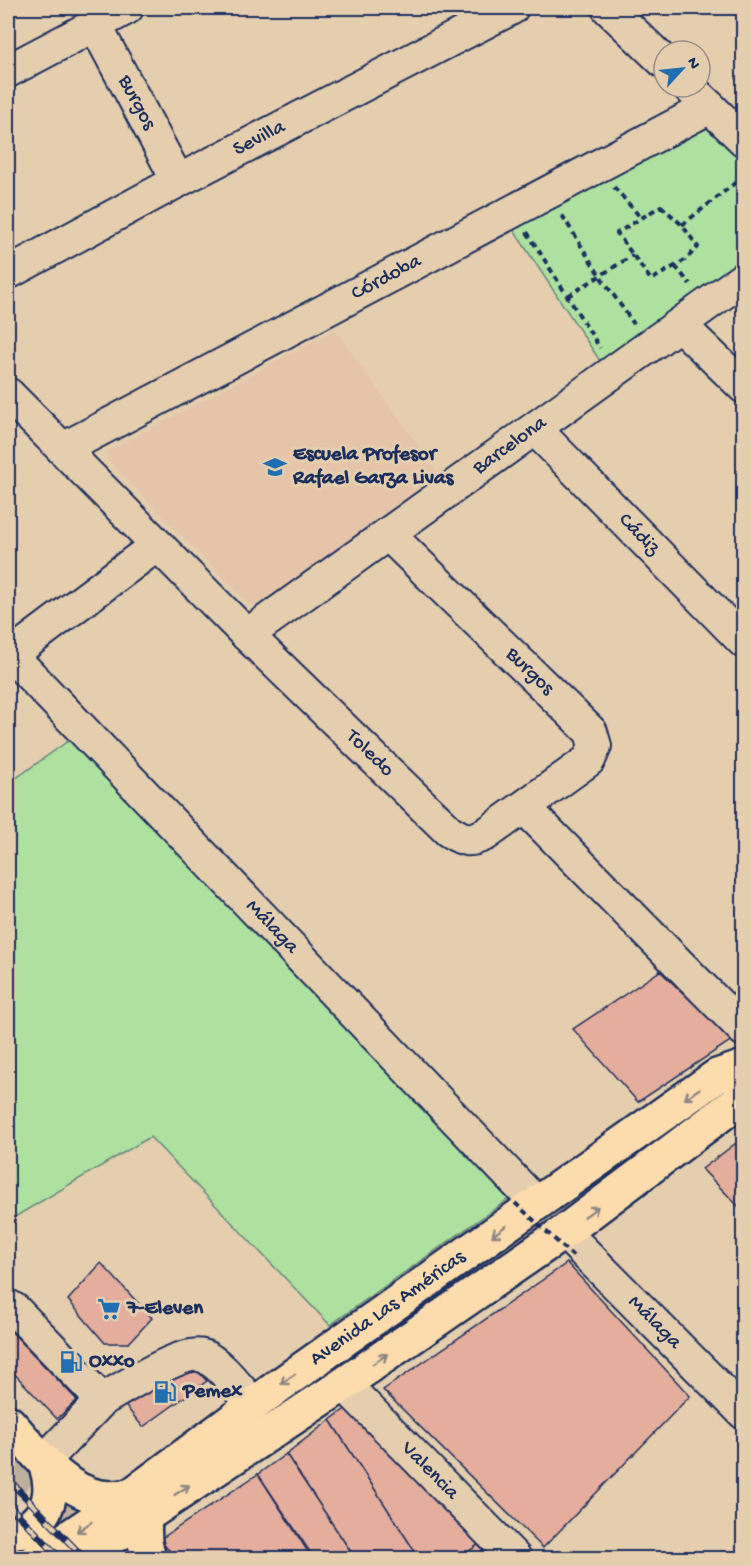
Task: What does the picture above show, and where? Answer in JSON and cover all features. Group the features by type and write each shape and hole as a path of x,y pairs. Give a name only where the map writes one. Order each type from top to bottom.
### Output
{"main road":[{"name":"Avenida Las Américas","path":"82,1558 137,1506 254,1405 487,1240 525,1203 717,1076 744,1067"},
{"name":"Avenida Las Américas","path":"38,1558 137,1506 344,1384 568,1244 744,1096"},
{"path":"8,1422 69,1485 99,1497 137,1506 148,1558"},
{"path":"8,1534 29,1527 45,1509 50,1498 51,1485 44,1461"}],"street":[{"path":"8,71 127,8"},
{"name":"Sevilla","path":"8,273 178,180 512,8"},
{"path":"608,8 652,50"},
{"name":"Burgos","path":"95,25 178,180"},
{"name":"Córdoba","path":"63,449 695,99"},
{"path":"701,99 744,140"},
{"name":"Barcelona","path":"247,635 744,278"},
{"path":"680,325 744,387"},
{"name":"Toledo","path":"8,394 247,635 449,831 463,840 474,840 524,807"},
{"name":"Cádiz","path":"535,429 744,642"},
{"name":"Burgos","path":"388,534 591,732 595,746 589,760 524,807"},
{"path":"8,655 158,545"},
{"name":"Málaga","path":"8,655 525,1203"},
{"path":"524,807 744,1030"},
{"name":"Málaga","path":"568,1244 744,1413"},
{"path":"8,1306 15,1310 102,1400"},
{"path":"44,1461 102,1400 174,1360 195,1355 204,1356 215,1363 254,1405"},
{"name":"Valencia","path":"344,1384 515,1558"}],"path":[{"path":"682,225 744,176"},
{"path":"622,180 613,185 641,218"},
{"path":"661,206 682,225 698,247 685,260 651,280 617,232 661,206"},
{"path":"560,212 600,276 638,330"},
{"path":"534,225 525,229 604,353"},
{"path":"568,296 633,255"},
{"path":"525,1203 568,1244"}],"shaded area":[{"name":"Escuela Profesor Rafael Garza Livas","path":"335,330 440,476 258,604 249,604 107,459 107,452"}],"green space":[{"path":"707,128 718,129 743,154 743,270 604,367 513,229"},
{"path":"75,736 514,1195 330,1325 150,1137 8,1221 8,784"}],"building":[{"path":"660,971 732,1040 638,1102 573,1029"},
{"path":"744,1137 744,1212 702,1169"},
{"name":"7-Eleven","path":"101,1263 152,1318 129,1343 105,1343 68,1300"},
{"path":"567,1263 690,1396 543,1548 383,1390"},
{"path":"8,1328 77,1400 57,1419 8,1367"},
{"name":"Pemex","path":"187,1360 207,1381 143,1427 122,1402"},
{"path":"351,1405 478,1545 459,1558 419,1558 330,1420"},
{"path":"330,1420 419,1558 355,1558 286,1454"},
{"path":"286,1454 355,1558 314,1558 258,1474"},
{"path":"258,1474 312,1558 177,1558 159,1540"},
{"path":"478,1545 491,1558 459,1558"}],"tunnel":[{"path":"8,1461 96,1553"}],"railway":[{"path":"8,1479 84,1558"},
{"path":"8,1504 60,1558"}],"place":[{"name":"Escuela Profesor Rafael Garza Livas","path":"275,467"},
{"name":"7-Eleven","path":"109,1309"},
{"name":"Oxxo","path":"71,1362"},
{"name":"Pemex","path":"165,1392"}]}
